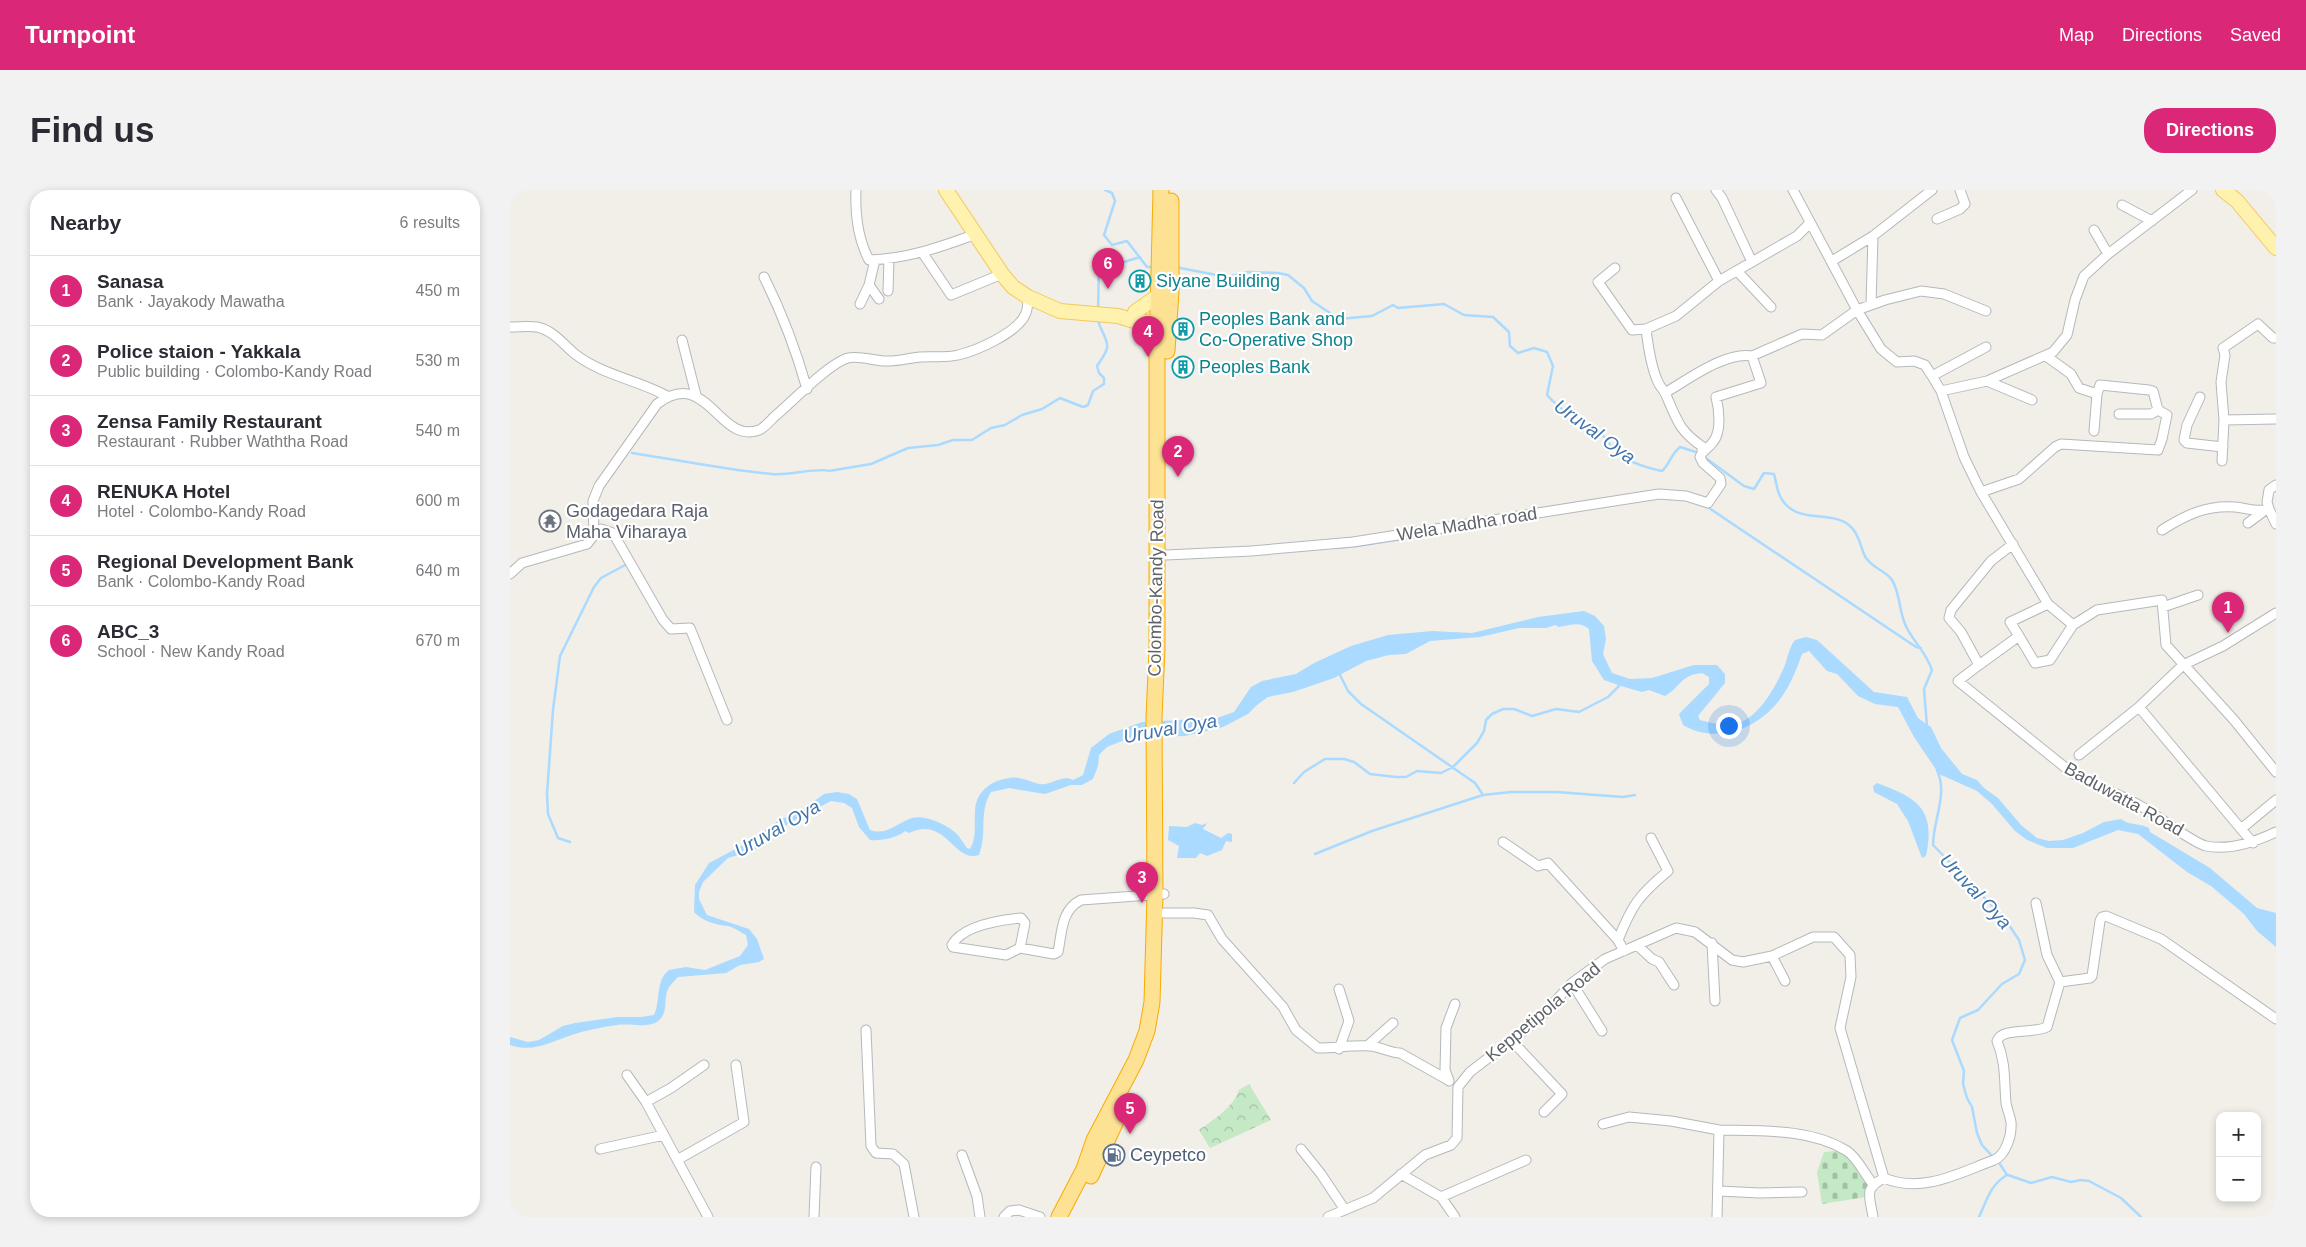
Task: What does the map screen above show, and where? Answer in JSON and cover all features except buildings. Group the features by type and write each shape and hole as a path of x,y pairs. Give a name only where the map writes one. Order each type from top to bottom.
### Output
{"highway":[{"name":"Colombo-Kandy Road","path":"1161,190 1166,238"},
{"name":"Colombo-Kandy Road","path":"1162,600 1166,555 1167,353 1164,288 1166,238 1171,190"},
{"name":"Colombo-Kandy Road","path":"1160,894 1159,716 1162,600 1157,353 1165,318"},
{"path":"1059,1217 1154,1042 1160,1003 1164,913 1160,894"},
{"path":"1070,1217 1091,1176 1099,1142 1147,1031 1152,1002 1160,894"}],"main road":[{"path":"946,190 1002,274 1013,286 1028,297 1060,311 1165,318"},
{"path":"2224,190 2237,200 2276,248"},
{"path":"1136,317 1164,288"},
{"path":"1136,317 1148,330 1157,353"}],"street":[{"path":"856,190 856,207 863,250 869,260 889,260 922,252 976,234"},
{"path":"1716,190 1722,198 1752,262"},
{"path":"1793,190 1857,310 1881,349 1897,362 1914,361 1925,365 1941,391 1964,457 1981,492 2048,604 2073,625"},
{"path":"1832,261 1872,236 1932,190"},
{"path":"1937,219 1960,209 1964,204 1960,190"},
{"path":"1941,391 1987,381 2053,352 2067,336 2075,300 2084,276 2108,254 2192,190"},
{"path":"1676,198 1719,281"},
{"path":"2122,205 2152,221"},
{"path":"1615,268 1598,282 1632,330 1646,329 1676,316 1719,281 1797,236 1810,223"},
{"path":"2094,230 2108,254"},
{"path":"1871,305 1872,236"},
{"path":"922,252 951,295 1002,274"},
{"path":"860,304 869,285 875,260"},
{"path":"888,291 889,260"},
{"path":"1737,271 1771,308"},
{"path":"764,277 785,323 807,389"},
{"path":"869,285 879,299"},
{"path":"1665,392 1717,362 1744,354 1752,356 1802,334 1822,335 1857,310 1921,291 1944,294 1986,311"},
{"path":"594,535 593,501 598,486 657,404 667,396 680,392 696,395 706,401 729,424 742,430 760,430 834,366 848,358 888,362 917,357 957,355 975,349 1016,328 1026,315 1028,297"},
{"path":"2222,461 2224,420 2221,382 2225,355 2223,348 2258,324 2273,338 2276,338"},
{"path":"510,328 539,327 561,340 576,354 608,372 653,388 667,396"},
{"path":"1646,329 1648,345 1658,382 1665,392 1676,421 1690,439 1703,447 1701,454"},
{"path":"682,340 696,395"},
{"path":"1932,376 1986,347"},
{"path":"1701,454 1714,442 1717,431 1719,411 1716,397 1761,382 1752,356"},
{"path":"2046,356 2071,374 2079,388 2097,394"},
{"path":"1987,381 2032,400"},
{"path":"1981,492 2019,479 2055,447 2061,444 2158,450 2167,415 2158,410 2153,391 2100,385 2097,394 2094,431"},
{"path":"2200,397 2187,425 2184,440 2187,443 2223,447"},
{"path":"2120,414 2151,414 2158,410"},
{"path":"2224,420 2276,419"},
{"name":"Wela Madha road","path":"1166,555 1251,551 1353,542 1659,494 1686,496 1708,504 1721,484 1720,478 1702,463 1701,454"},
{"path":"2276,485 2269,490 2267,502 2267,510 2276,524"},
{"path":"2162,530 2187,514 2211,507 2267,510"},
{"path":"2248,523 2267,510"},
{"path":"510,574 522,563 587,544 601,529 614,533 662,620 671,630 690,628 727,720"},
{"path":"2012,544 1991,561 1951,610 1949,618 1961,632 1979,665 2019,636"},
{"path":"2163,607 2198,595"},
{"path":"2048,604 2010,622 2035,662 2050,660 2073,625 2097,610 2162,600 2166,645 2234,720 2276,772"},
{"name":"Baduwatta Road","path":"2079,755 2185,667 2276,613"},
{"name":"Baduwatta Road","path":"1979,665 1958,681 2072,773 2127,799 2205,846 2224,847 2253,843 2276,832"},
{"path":"2139,707 2253,843"},
{"path":"2241,829 2276,800"},
{"path":"1618,940 1631,909 1647,889 1668,871 1651,838"},
{"path":"1503,842 1538,866 1548,863 1618,940 1624,951"},
{"path":"1020,948 1025,923 1021,918 995,921 981,926 955,939 952,944 953,946 1006,955 1020,948 1054,954 1058,952 1065,916 1071,905 1080,900 1160,894"},
{"path":"1873,1217 1870,1191 1873,1184 1884,1178 1896,1183 1918,1184 1938,1181 1996,1159 2008,1141 2011,1122 2006,1104 2004,1058 1997,1041 1999,1036 2004,1033 2040,1031 2047,1027 2060,982 2047,955 2036,903"},
{"path":"1164,913 1208,915 1222,939 1284,1007 1296,1030 1318,1048 1339,1049 1367,1046 1400,1053 1458,1087 1457,1138 1451,1145 1426,1155 1373,1198 1328,1217"},
{"path":"2060,982 2090,978 2092,976 2100,921 2102,917 2106,916 2161,939 2276,1019"},
{"name":"Keppetipola Road","path":"1458,1087 1470,1072 1539,1019 1572,983 1606,959 1676,928 1695,932 1732,960 1743,962 1772,956 1814,937 1834,937 1850,955 1850,977 1840,1028 1884,1178"},
{"path":"1712,943 1715,1001"},
{"path":"1638,945 1652,960 1659,962 1674,985"},
{"path":"1772,956 1785,981"},
{"path":"1572,983 1602,1032"},
{"path":"1339,1049 1349,1021 1340,990"},
{"path":"1448,1080 1445,1070 1446,1028 1455,1004"},
{"path":"1367,1046 1393,1023"},
{"path":"866,1030 871,1146 876,1153 893,1154 904,1164 914,1217"},
{"path":"1512,1040 1562,1094 1544,1112"},
{"path":"646,1102 671,1088 704,1065"},
{"path":"677,1160 744,1122 736,1065"},
{"path":"627,1075 646,1102 708,1217"},
{"path":"1603,1124 1628,1117 1719,1130 1774,1132 1818,1139 1848,1152 1873,1184"},
{"path":"1717,1217 1719,1130"},
{"path":"600,1149 664,1135"},
{"path":"1301,1150 1322,1174 1344,1210"},
{"path":"962,1155 977,1196 980,1217"},
{"path":"1441,1197 1526,1160"},
{"path":"814,1217 816,1166"},
{"path":"1401,1174 1441,1197 1455,1217"},
{"path":"1719,1191 1760,1193 1802,1192"},
{"path":"1004,1217 1010,1211 1019,1210 1040,1217"}],"green space":[{"path":"1249,1084 1271,1120 1210,1148 1199,1130 1222,1113 1232,1102 1239,1090"},
{"path":"1824,1152 1848,1152 1873,1184 1866,1197 1822,1204 1817,1172"}],"water":[{"path":"1584,611 1595,616 1604,626 1606,639 1603,654 1612,673 1630,679 1652,678 1694,665 1717,665 1725,674 1725,683 1698,716 1700,720 1727,725 1747,719 1763,704 1781,674 1795,640 1806,637 1817,640 1874,692 1907,697 1918,718 1931,727 1941,748 1962,774 1977,780 1984,788 1998,798 2022,826 2037,838 2049,841 2063,840 2083,833 2104,822 2121,819 2128,823 2149,828 2150,832 2210,868 2257,908 2276,913 2276,947 2257,931 2244,914 2211,886 2187,872 2138,834 2118,830 2073,848 2047,848 2027,840 2015,831 1992,804 1977,791 1939,774 1914,737 1898,707 1875,704 1858,696 1837,674 1827,671 1809,651 1802,654 1785,692 1768,712 1746,727 1721,734 1708,733 1695,731 1683,725 1679,714 1709,684 1709,677 1702,673 1689,676 1665,696 1649,690 1642,692 1621,686 1604,680 1592,661 1589,629 1578,624 1559,627 1555,625 1546,628 1519,628 1480,637 1430,641 1406,654 1389,655 1366,661 1334,678 1293,692 1268,697 1248,714 1223,727 1185,736 1132,737 1107,747 1099,755 1098,766 1093,779 1082,785 1071,785 1045,794 1009,788 991,792 985,808 982,846 979,855 970,856 963,853 941,834 932,830 922,829 909,833 905,831 898,836 870,840 859,827 852,808 844,803 831,801 761,840 755,850 728,858 703,882 699,892 699,899 707,915 749,929 757,939 764,959 759,962 740,965 726,973 678,977 668,989 664,1014 658,1021 649,1025 622,1025 600,1028 534,1047 527,1048 510,1045 510,1037 528,1042 539,1040 563,1026 575,1023 618,1017 654,1015 660,985 669,970 686,967 705,970 740,956 748,945 746,935 732,927 705,920 694,912 695,885 709,863 745,844 779,820 799,812 824,794 837,792 849,794 857,799 870,830 887,830 917,817 930,819 949,828 970,849 974,835 976,805 985,788 997,781 1014,778 1021,778 1040,784 1065,778 1073,780 1083,775 1091,748 1109,734 1142,722 1217,718 1234,712 1251,687 1262,681 1296,674 1314,663 1351,646 1388,635 1432,631 1472,633 1538,617"},
{"path":"1877,783 1903,794 1920,807 1928,826 1926,856 1922,858 1908,821 1897,804 1874,792 1873,786"},
{"path":"1195,823 1202,825 1207,823 1203,829 1221,838 1228,833 1232,834 1232,842 1226,841 1222,850 1207,856 1200,853 1196,858 1177,858 1179,846 1168,840 1169,826 1187,827"}],"waterway":[{"name":"Uruval Oya","path":"1105,190 1112,193 1115,201 1104,235 1112,245 1127,241 1147,267 1155,267"},
{"path":"1098,310 1099,268 1101,265 1124,262 1140,257"},
{"name":"Uruval Oya","path":"1175,267 1227,277 1248,272 1288,275 1304,288 1312,301 1339,319 1372,316 1393,305 1398,308 1444,304 1464,315 1493,317 1509,332 1510,346 1518,353 1534,348 1547,352 1553,366 1547,395 1565,411 1600,432 1622,456 1641,465 1662,471 1680,447 1699,453"},
{"path":"632,453 737,470 778,474 818,470 829,471 871,464 908,448 938,445 953,440 972,440 991,428 1005,425 1022,415 1042,409 1060,398 1083,407 1088,405 1093,391 1104,384 1104,378 1099,373 1097,366 1105,353 1107,345 1098,318"},
{"name":"Uruval Oya","path":"1703,456 1744,486 1754,489 1764,473 1774,474 1780,496 1795,511 1834,518 1843,521 1854,530 1866,558 1892,580 1897,590 1905,624 1932,670 1924,689 1927,726"},
{"path":"1706,506 1916,647 1921,648"},
{"path":"1337,548 1536,518"},
{"path":"570,842 558,838 548,814 547,794 553,710 560,656 594,587 601,578 627,564"},
{"path":"1340,675 1348,691 1361,704 1475,783 1483,795"},
{"path":"1294,783 1304,772 1325,759 1344,759 1354,762 1370,774 1406,777 1417,771 1441,773 1453,767 1477,743 1484,731 1486,720 1492,714 1503,709 1514,709 1532,716 1556,709 1579,712 1608,697 1619,686"},
{"name":"Uruval Oya","path":"1937,770 1941,782 1941,793 1933,845 2005,919 2019,940 2025,960 2019,974 2002,984 1978,1010 1960,1018 1952,1040 1964,1071 1963,1084 1972,1107 1977,1133 1982,1145 1994,1158"},
{"path":"1315,854 1372,831 1483,795 1511,792 1557,792 1623,797 1635,795"},
{"name":"Uruval Oya","path":"1979,1217 1993,1188 2007,1175 1998,1161"},
{"path":"2008,1175 2031,1183 2052,1177 2071,1182 2089,1181 2121,1198 2141,1217"}],"place":[{"name":"Siyane Building","path":"1140,281"},
{"name":"ABC_3","path":"1108,289"},
{"name":"Peoples Bank and Co-Operative Shop","path":"1183,329"},
{"name":"RENUKA Hotel","path":"1148,357"},
{"name":"Peoples Bank","path":"1183,367"},
{"name":"Police staion - Yakkala","path":"1178,477"},
{"name":"Godagedara Raja Maha Viharaya","path":"550,521"},
{"name":"Sanasa","path":"2228,633"},
{"name":"Zensa Family Restaurant","path":"1142,903"},
{"name":"Regional Development Bank","path":"1130,1134"},
{"name":"Ceypetco","path":"1114,1155"}]}
